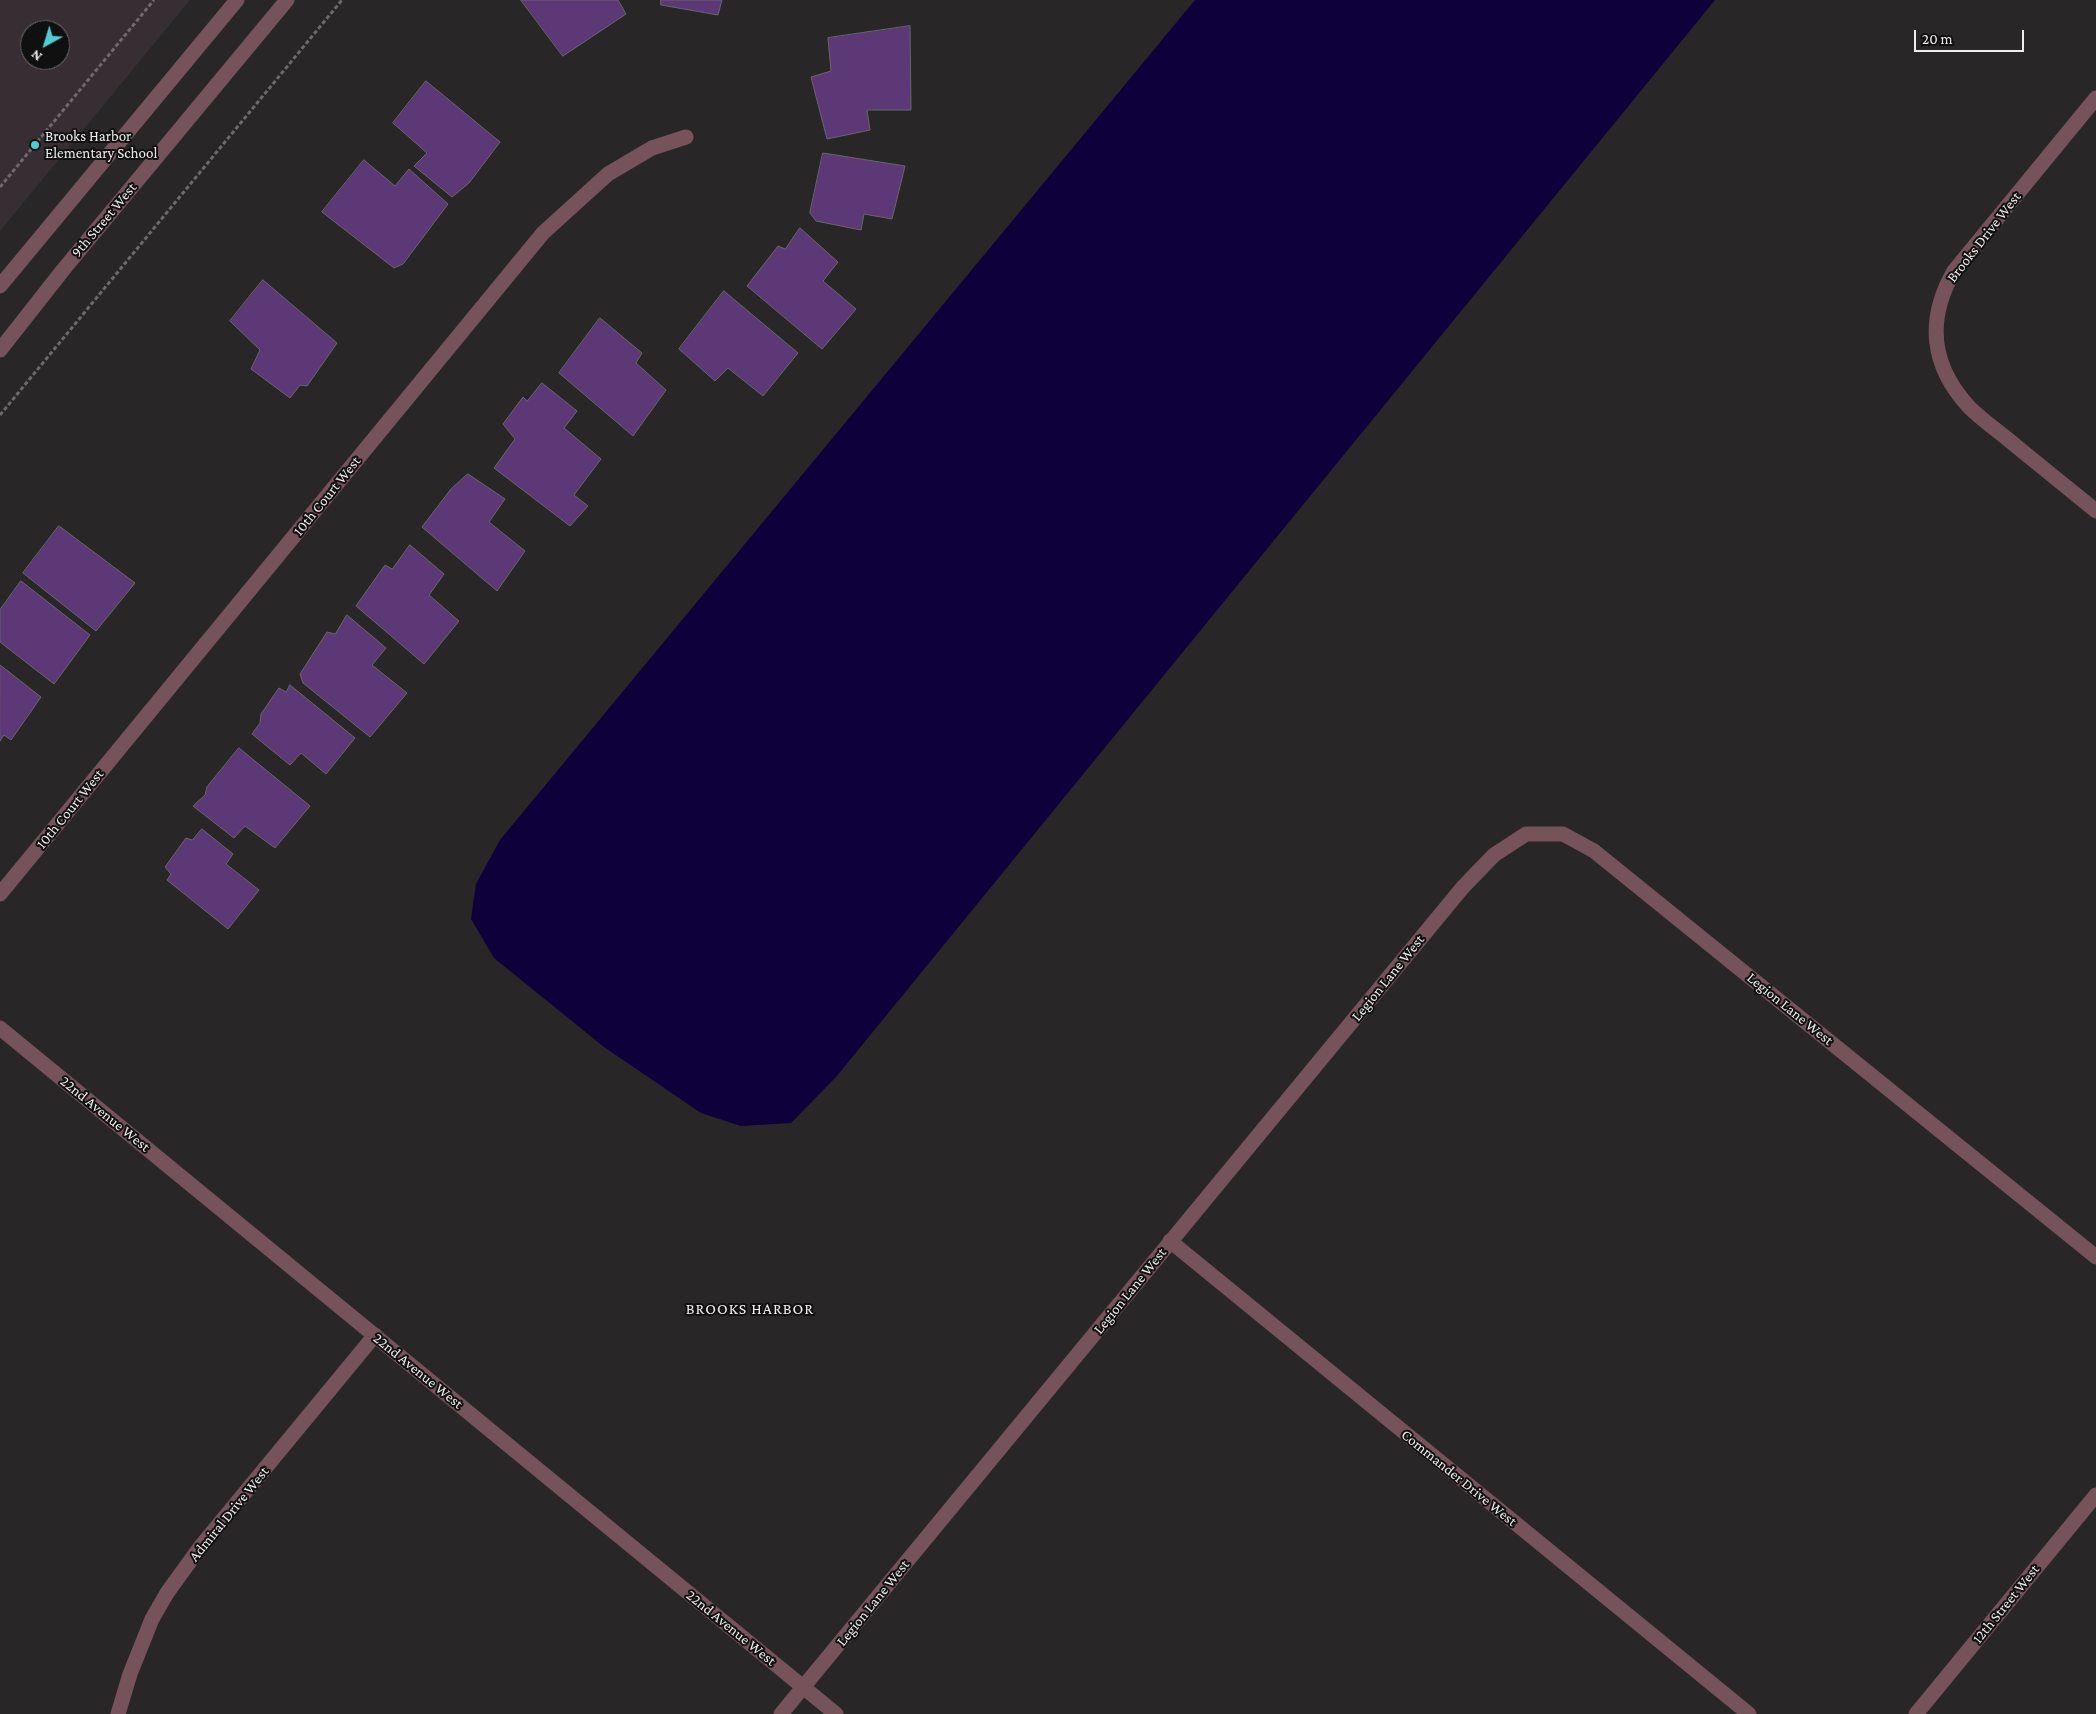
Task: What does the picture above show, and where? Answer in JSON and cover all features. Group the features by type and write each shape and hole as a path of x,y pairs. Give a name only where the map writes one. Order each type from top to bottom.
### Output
{"street":[{"path":"0,286 238,0"},
{"name":"9th Street West","path":"0,350 63,270 287,0"},
{"name":"Brooks Drive West","path":"2096,98 1954,271 1944,288 1935,332 1937,351 1950,383 1970,408 2096,511"},
{"name":"10th Court West","path":"0,894 543,233 608,174 652,148 686,137"},
{"name":"Legion Lane West","path":"781,1714 1462,887 1494,855 1526,834 1563,834 1594,851 2096,1257"},
{"name":"22nd Avenue West","path":"0,1028 836,1714"},
{"name":"Commander Drive West","path":"1170,1242 1749,1714"},
{"name":"Admiral Drive West","path":"118,1714 130,1674 152,1619 167,1594 201,1546 375,1335"},
{"name":"12th Street West","path":"1916,1714 2096,1495"}],"path":[{"path":"0,187 154,0"},
{"path":"0,415 342,0"}],"shaded area":[{"name":"Brooks Harbor Elementary School","path":"0,0 190,0 0,231"},
{"path":"1195,0 1715,0 836,1077 791,1123 741,1126 701,1113 604,1047 494,958 471,919 476,884 500,840"}],"building":[{"path":"521,0 618,0 626,14 563,56"},
{"path":"661,0 722,0 718,15 661,5"},
{"path":"910,26 911,110 867,110 870,130 827,139 811,77 831,71 828,38"},
{"path":"426,81 500,142 469,183 452,197 414,166 427,153 393,123"},
{"path":"823,153 905,166 892,219 864,214 861,230 816,221 810,213"},
{"path":"364,160 395,186 409,169 448,204 403,264 394,268 322,212"},
{"path":"800,228 838,262 823,281 856,309 822,349 747,286 778,246 785,249"},
{"path":"263,280 337,343 307,386 300,385 290,398 251,369 260,350 230,321"},
{"path":"724,291 798,353 763,396 728,368 715,381 679,349"},
{"path":"600,318 642,353 636,363 666,390 633,436 559,373"},
{"path":"542,383 577,411 564,428 601,459 574,495 588,506 570,526 494,468 515,439 503,424 523,397 527,401"},
{"path":"468,474 505,499 489,522 525,551 497,591 422,527 451,489"},
{"path":"59,526 135,583 96,631 23,573"},
{"path":"410,545 444,574 429,595 459,621 424,664 356,606 385,565 392,569"},
{"path":"21,581 90,635 54,684 0,642 0,610"},
{"path":"347,615 386,648 372,665 407,693 370,737 303,683 300,674 327,632 335,634"},
{"path":"0,665 41,697 11,740 4,735 0,741"},
{"path":"290,685 355,738 326,774 301,753 290,765 252,734 260,723 261,714 279,688 286,692"},
{"path":"239,748 310,806 275,848 245,826 234,838 193,806 205,795 207,787"},
{"path":"202,829 233,854 226,864 259,890 228,929 167,880 171,874 165,867 186,838 192,840"}],"place":[{"name":"Brooks Harbor Elementary School","path":"35,145"}],"district":[{"name":"BROOKS HARBOR","path":"750,1309"}]}
